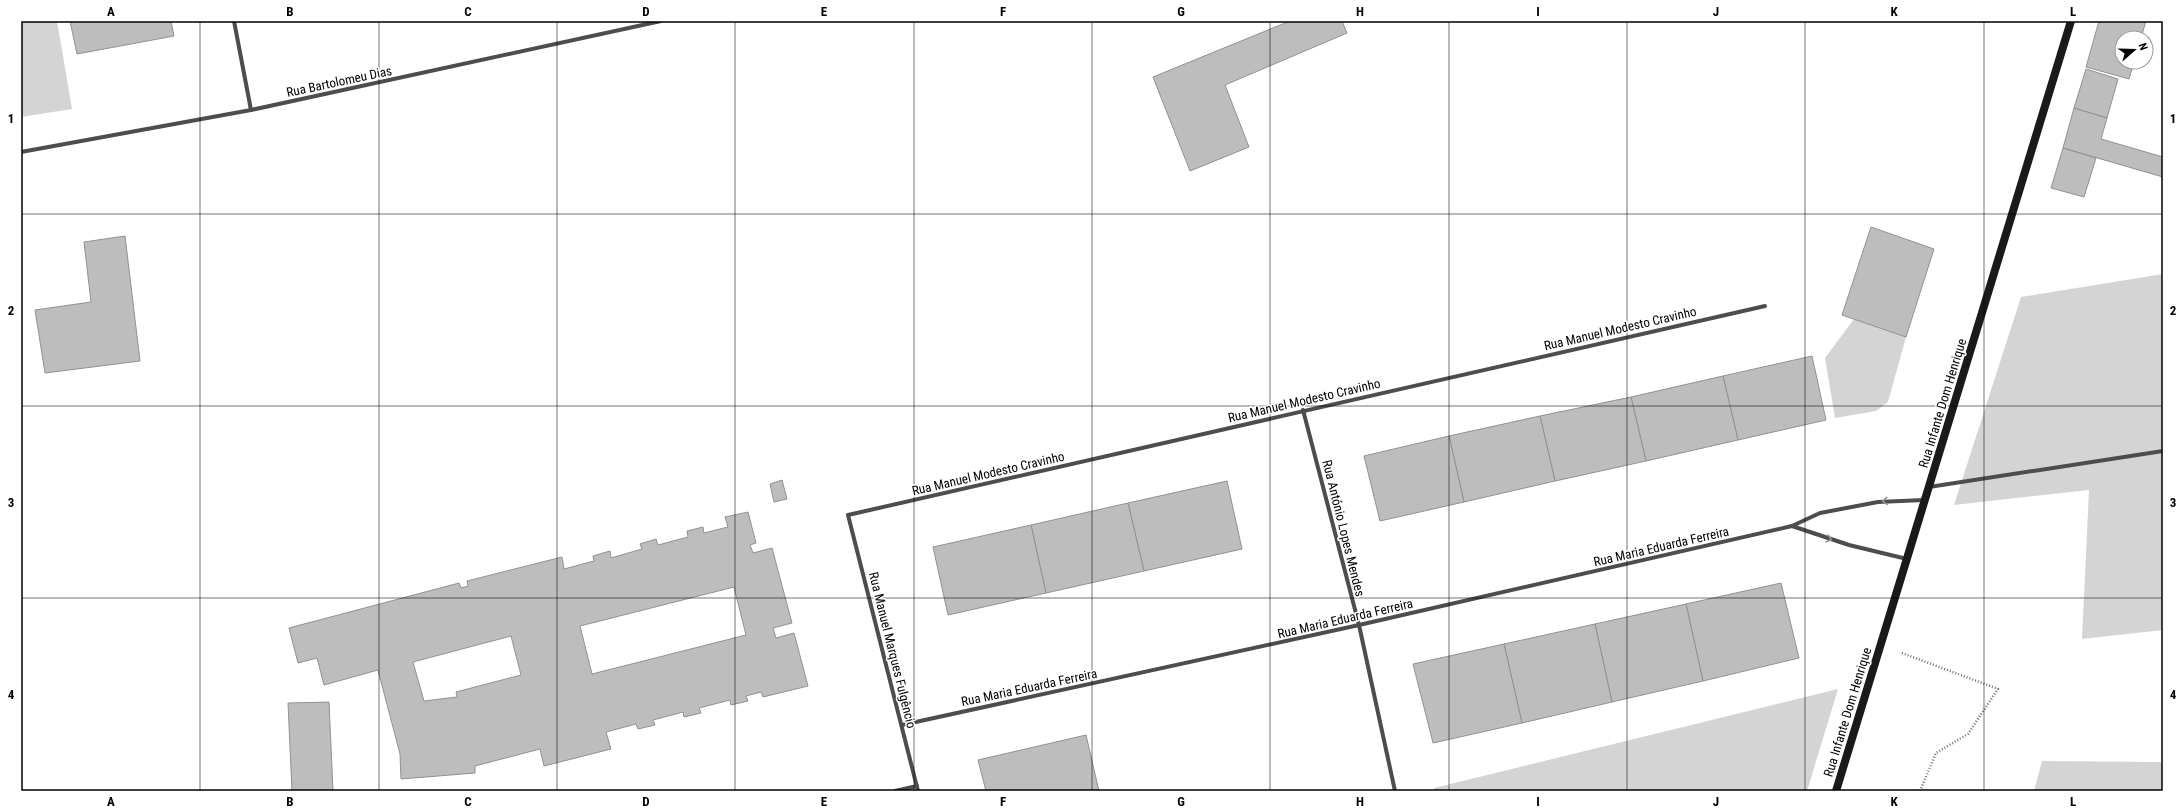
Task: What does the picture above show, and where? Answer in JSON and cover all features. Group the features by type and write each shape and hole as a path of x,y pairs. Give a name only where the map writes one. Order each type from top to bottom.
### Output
{"street":[{"path":"234,21 251,110"},
{"name":"Rua Bartolomeu Dias","path":"21,152 251,110 661,21"},
{"name":"Rua Infante Dom Henrique","path":"1836,791 2071,21"},
{"name":"Rua Manuel Modesto Cravinho","path":"848,515 1303,410 1766,306"},
{"name":"Rua António Lopes Mendes","path":"1303,410 1359,625 1395,791"},
{"path":"1929,487 2163,451"},
{"name":"Rua Maria Eduarda Ferreira","path":"902,725 1359,625 1792,526 1820,513 1878,502 1924,500"},
{"name":"Rua Manuel Marques Fulgêncio","path":"848,515 918,791"},
{"path":"1792,526 1849,545 1907,559"},
{"path":"895,791 917,786"}],"path":[{"path":"1880,645 1998,689 1968,734 1936,753 1920,791"}],"shaded area":[{"path":"21,21 57,21 72,109 21,117"},
{"path":"2163,274 2163,630 2082,639 2089,490 1954,505 2021,297"},
{"path":"1854,319 1906,337 1888,402 1876,411 1835,418 1825,358"},
{"path":"1838,689 1807,791 1434,791 1434,788"},
{"path":"2042,761 2161,762 2163,764 2163,791 2034,791"}],"building":[{"path":"70,21 171,21 174,36 77,54"},
{"path":"1290,21 1342,21 1347,33 1225,85 1249,147 1190,171 1153,77"},
{"path":"2099,21 2146,21 2143,30 2114,30 2114,70 2132,70 2129,79 2086,67"},
{"path":"2086,69 2118,79 2107,118 2074,108"},
{"path":"2074,108 2107,118 2101,139 2163,157 2163,177 2063,148"},
{"path":"2063,148 2096,158 2084,197 2051,188"},
{"path":"1871,227 1934,249 1906,337 1842,315"},
{"path":"125,236 140,361 45,373 35,310 91,302 84,242"},
{"path":"1812,356 1826,420 1738,440 1723,376"},
{"path":"1723,376 1738,440 1646,461 1631,397"},
{"path":"1631,397 1646,461 1555,481 1540,416"},
{"path":"1540,416 1555,481 1464,502 1449,436"},
{"path":"1449,436 1464,502 1380,521 1364,456"},
{"path":"782,480 787,499 774,502 770,484"},
{"path":"1227,481 1242,549 1144,571 1128,503"},
{"path":"1128,503 1144,571 1046,593 1031,525"},
{"path":"748,512 756,543 750,545 753,553 772,548 792,623 773,628 776,638 794,633 808,686 763,697 761,692 746,696 748,701 731,705 730,700 699,708 701,713 684,717 683,712 653,720 655,725 638,729 636,724 606,732 611,749 544,766 540,749 475,766 475,773 401,779 400,754 378,670 324,685 317,658 298,663 289,628 459,583 461,588 468,586 467,581 562,557 564,569 594,561 593,556 610,551 611,558 642,549 640,544 656,539 658,545 688,537 687,531 703,527 704,533 728,527 725,517","holes":["734,587 746,635 592,674 580,626","511,636 521,675 456,692 457,697 424,701 413,662"]},
{"path":"1031,525 1046,593 948,615 933,547"},
{"path":"1781,583 1799,658 1703,681 1686,604"},
{"path":"1686,604 1703,681 1612,702 1595,624"},
{"path":"1595,624 1612,702 1522,723 1504,644"},
{"path":"1504,644 1522,723 1433,743 1413,664"},
{"path":"329,702 333,791 292,791 288,703"},
{"path":"1086,735 1099,791 986,791 978,760"}]}
